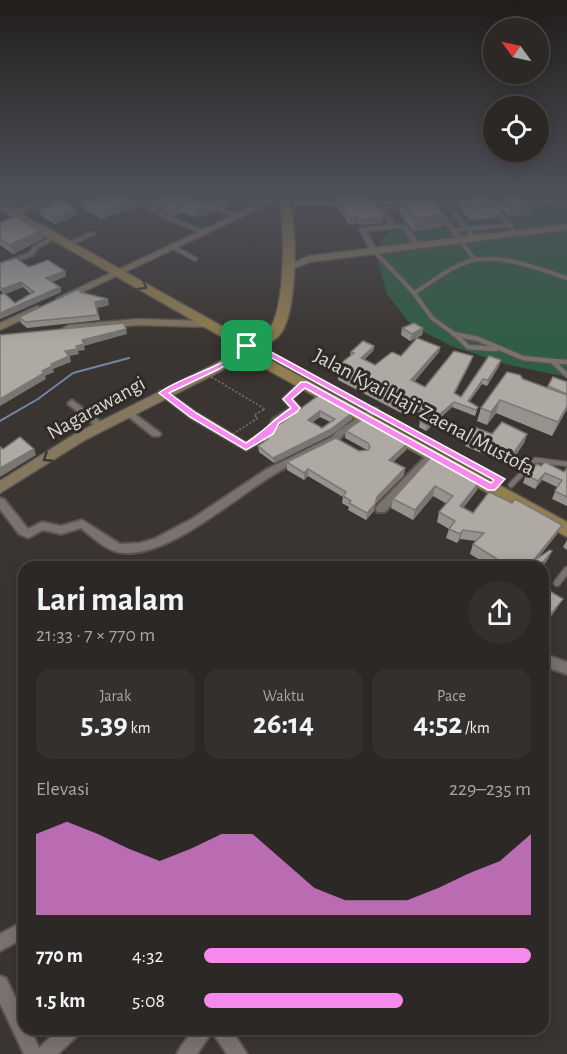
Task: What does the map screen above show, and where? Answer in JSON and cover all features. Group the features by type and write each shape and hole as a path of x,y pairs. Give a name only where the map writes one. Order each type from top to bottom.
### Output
{"main road":[{"name":"Jalan Kyai Haji Zaenal Mustofa","path":"72,246 369,414 567,516"},
{"path":"251,348 274,332 280,321 288,246"},
{"name":"Jalan Kyai Haji Zaenal Mustofa","path":"251,348 304,384 369,414 432,455 501,484 567,530"}],"street":[{"path":"0,266 31,254 38,246"},
{"path":"0,327 171,246"},
{"path":"371,246 374,251"},
{"path":"287,268 308,259 408,246"},
{"path":"288,254 308,259"},
{"path":"59,330 123,323 208,324"},
{"path":"0,336 16,334"},
{"name":"Nagarawangi","path":"0,488 102,426 217,368 251,348"},
{"path":"164,393 193,415 246,447 270,432 276,421 296,408 287,399 304,384"},
{"path":"72,403 102,426"},
{"path":"128,412 156,434"},
{"path":"0,502 26,533 31,533 42,526 66,530 82,524 115,547 127,550 152,544 177,532 260,478 335,439 369,414"},
{"path":"335,439 346,445"},
{"path":"381,509 432,455"},
{"path":"549,662 567,668"},
{"path":"0,944 18,933"},
{"path":"0,984 18,1022"},
{"path":"24,1035 33,1054"},
{"path":"45,1054 66,1035"},
{"path":"186,1054 200,1035"},
{"path":"224,1035 238,1054"}],"lane":[{"path":"171,246 195,259"},
{"path":"465,246 475,260"},
{"path":"374,251 414,294 432,318 457,336 462,344 473,349 498,349"},
{"path":"414,294 455,267 475,260 508,262 567,278"},
{"path":"457,336 478,339 523,358 567,362"},
{"path":"552,362 567,375"},
{"path":"501,484 535,460 567,464"},
{"path":"557,583 567,570"}],"path":[{"path":"208,375 265,410 254,415 258,418 230,436 169,393 208,375"}],"green space":[{"path":"379,246 567,246 567,377 509,365 451,346 411,325 387,294 377,258"}],"building":[{"path":"16,258 29,267 48,260 65,271 46,278 60,287 0,313 0,295 4,293 15,303 34,292 21,282 2,289 0,286 0,263"},
{"path":"79,289 80,292 108,299 95,302 98,315 25,322 19,317"},
{"path":"124,323 126,329 82,340 84,344 76,346 77,349 65,351 69,356 51,364 52,366 42,371 44,373 0,399 0,335"},
{"path":"414,323 423,328 412,334 402,328"},
{"path":"417,338 440,347 411,380 425,387 454,351 473,356 454,393 461,397 489,356 501,360 488,380 483,379 468,401 478,407 476,410 454,402 427,425 420,421 429,414 410,405 406,409 338,375 348,368 340,364 354,353 351,352 363,341 374,346 361,358 375,365 392,352 401,356"},
{"path":"507,372 520,375 523,379 567,395 567,406 558,422 500,400 491,412 481,408"},
{"path":"553,377 567,382 567,394 548,386"},
{"path":"319,395 352,413 331,429 273,458 258,446 268,439 264,436","holes":["320,411 335,419 322,428 308,420"]},
{"path":"364,418 408,443 389,460 405,468 377,497 375,504 367,513 349,503 351,501 343,496 346,492 308,469 304,473 287,462 336,438 359,451 368,450 370,447 368,443 346,431"},
{"path":"502,422 527,434 512,455 468,436 474,427 492,434"},
{"path":"20,437 34,449 0,468 0,447 3,449"},
{"path":"434,454 481,480 460,506 473,513 489,492 512,503 515,499 562,525 533,561 495,561 497,559 473,544 484,533 463,530 460,534 449,529 455,521 439,512 453,496 435,486 415,510 393,499"},
{"path":"545,462 564,472 567,468 567,497 555,491 562,480 545,473 538,481 526,475 537,464 541,466"},
{"path":"550,550 552,551 544,561 534,561"},
{"path":"549,591 563,599 551,614 549,613"}],"waterway":[{"path":"0,421 38,399 73,373 129,358"}],"route":[{"path":"257,345 260,349 500,479 491,488 304,384 287,399 296,408 276,421 270,432 246,447 193,415 164,393 217,368 245,350 247,346 257,345"}]}
